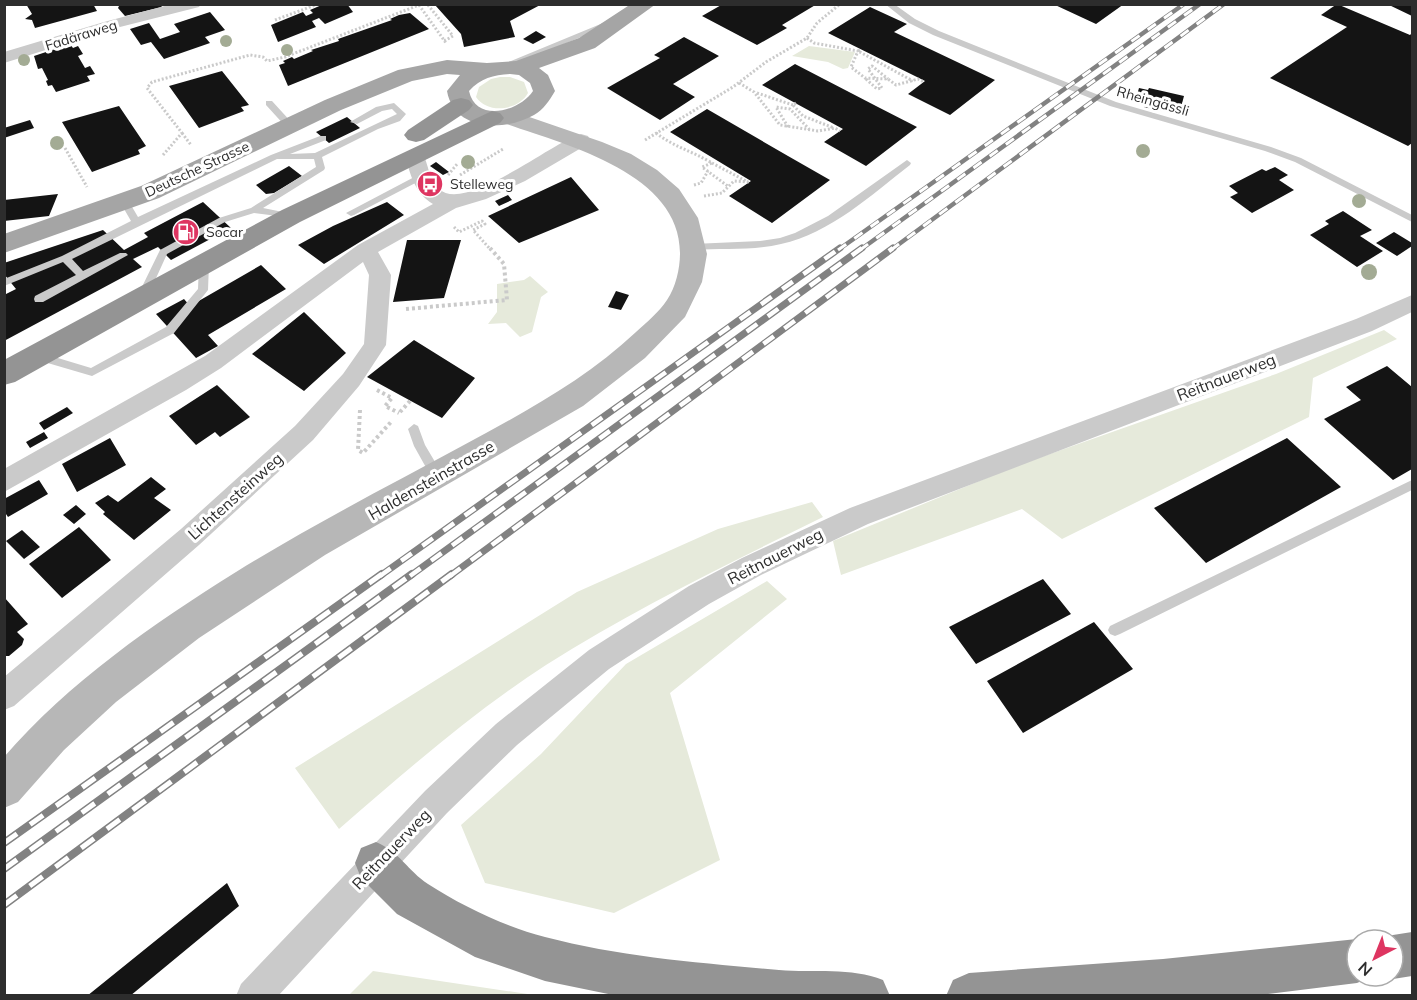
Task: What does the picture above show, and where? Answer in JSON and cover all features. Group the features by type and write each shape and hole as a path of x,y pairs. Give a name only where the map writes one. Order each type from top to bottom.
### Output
{"highway":[{"path":"15,367 291,216 459,98"},
{"path":"291,216 423,178 500,117"},
{"path":"375,864 412,899 491,941 545,959 664,982 783,993 867,996"},
{"path":"969,996 1080,990 1235,976 1345,962"}],"main road":[{"path":"500,117 530,109 543,91 587,43 646,4"},
{"path":"459,98 469,78 587,43"},
{"name":"Deutsche Strasse","path":"4,244 131,212 189,175 333,105 406,75 437,68 502,69"},
{"path":"502,69 534,74 543,91"},
{"name":"Deutsche Strasse","path":"386,84 437,80 451,84 468,111 500,117"}],"street":[{"name":"Fadäraweg","path":"4,58 192,4"},
{"name":"Haldensteinstrasse","path":"543,91 581,140"},
{"name":"Haldensteinstrasse","path":"4,788 22,766 104,687 161,643 281,564 557,408 639,348 668,319 680,302 692,270 693,247 686,220 675,199 658,183 581,140 560,136 500,117"},
{"path":"4,482 187,379 365,250 451,202 471,197 538,167 581,140"},
{"path":"423,178 451,202"},
{"name":"Lichtensteinweg","path":"4,696 190,537 310,427 351,380 375,345 380,275 372,258 365,250"},
{"name":"Reitnauerweg","path":"253,996 375,864 464,773 553,694 650,624 794,543 859,516 1353,329 1413,303"}],"lane":[{"name":"Rheingässli","path":"888,4 912,21 936,33 1113,104 1268,149 1298,160 1413,219"},
{"path":"502,69 581,33 621,20"},
{"path":"269,103 290,126"},
{"path":"274,157 317,156 375,127 398,119 402,114 394,106 386,106 354,122"},
{"path":"4,283 65,258 131,212 323,138"},
{"path":"142,298 164,252 222,220 254,210 321,168 317,156"},
{"path":"693,247 764,244 784,240 820,224 907,163"},
{"path":"351,213 423,178"},
{"path":"254,210 291,216"},
{"path":"39,299 123,255"},
{"path":"65,258 82,276"},
{"path":"15,367 92,372 170,330 203,290 204,264"},
{"path":"414,429 420,446 437,476"},
{"path":"1115,630 1413,484"}],"path":[{"path":"275,20 318,4"},
{"path":"189,143 147,88 152,82 250,55 263,57 267,61 285,57 418,5 444,40 453,36 428,6 432,4"},
{"path":"645,140 739,83 766,62 807,38 817,24 840,4"},
{"path":"807,38 814,43 860,50 889,70 914,81"},
{"path":"860,50 851,67 877,89 882,88 868,69 872,66 896,85 918,80 924,82"},
{"path":"889,70 895,67"},
{"path":"865,78 888,79"},
{"path":"739,83 754,92 795,104 803,116 840,131"},
{"path":"754,92 780,125 809,130 835,128"},
{"path":"788,127 776,107 790,109 809,130"},
{"path":"656,133 671,145 694,152 749,183 734,181"},
{"path":"158,161 182,134"},
{"path":"65,148 88,188"},
{"path":"423,178 503,149"},
{"path":"423,178 452,173 461,160"},
{"path":"712,163 702,167 729,187"},
{"path":"693,185 701,183 708,171"},
{"path":"402,309 507,300 504,264 473,230 485,224 482,221 461,231"},
{"path":"378,391 392,398 385,406 399,413"},
{"path":"310,427 329,436 358,408 362,411 358,450 363,453 410,401"}],"shaded area":[{"path":"809,46 855,52 848,68 843,69 828,62 792,56"},
{"path":"510,77 524,82 528,93 524,99 503,108 481,103 476,97 479,87 491,79"},
{"path":"530,276 548,292 541,297 532,332 520,337 506,323 488,324 497,312 497,284 524,280"},
{"path":"1384,330 1397,339 1313,378 1309,417 1062,539 1022,509 841,575 833,541 1016,466 1276,374"},
{"path":"812,502 823,517 648,606 546,665 519,683 414,764 339,829 295,768 577,592 718,529"},
{"path":"767,581 787,599 670,693 720,860 614,913 485,883 461,825 541,754 626,664"},
{"path":"373,971 534,995 349,995"}],"building":[{"path":"26,4 93,4 97,11 35,28 32,20 25,19 32,14"},
{"path":"120,4 160,4 162,7 125,16 118,8"},
{"path":"324,4 347,4 353,12 325,24 319,18 312,21 316,27 278,42 271,25 303,12 306,16 313,13 310,10"},
{"path":"542,4 510,21 515,37 464,47 461,34 435,5"},
{"path":"723,4 817,4 782,25 787,28 757,45 702,16"},
{"path":"1053,4 1124,4 1096,24"},
{"path":"1337,4 1410,35 1412,33 1412,143 1408,146 1270,78 1347,27 1321,15"},
{"path":"1387,4 1412,4 1412,16"},
{"path":"870,7 907,24 894,32 995,80 950,115 908,94 925,81 828,33"},
{"path":"210,12 225,30 205,37 210,43 164,59 151,42 141,45 130,29 149,23 160,39 180,32 174,24"},
{"path":"410,13 429,29 288,86 279,65 285,63 283,61 292,57 294,59 313,51 311,50 339,41 338,39 392,20 390,19 399,15"},
{"path":"536,31 546,37 533,44 523,39"},
{"path":"684,37 719,56 673,84 695,97 660,120 607,88 660,58 654,55"},
{"path":"70,44 73,48 78,46 83,54 78,56 85,68 90,66 95,74 87,76 90,81 56,92 52,85 48,86 46,81 48,80 42,68 38,69 34,56"},
{"path":"795,64 917,127 866,166 824,142 843,129 762,85"},
{"path":"222,71 249,105 241,107 244,111 199,128 169,86"},
{"path":"1139,88 1184,96 1179,115 1144,107 1145,105 1135,102"},
{"path":"119,106 146,146 138,150 140,154 92,172 62,122"},
{"path":"707,109 830,180 772,223 729,196 751,181 670,132"},
{"path":"347,117 360,128 329,143 316,132"},
{"path":"30,120 34,128 4,138 4,128"},
{"path":"436,162 449,172 443,175 430,166"},
{"path":"289,166 302,176 274,193 266,194 256,185"},
{"path":"1275,167 1288,175 1279,180 1294,190 1252,213 1230,197 1238,193 1229,186 1262,169 1266,171"},
{"path":"571,177 599,210 519,243 488,216"},
{"path":"58,194 49,216 4,221 4,200"},
{"path":"508,195 512,200 499,206 495,201"},
{"path":"203,202 231,228 171,260 158,247 133,259 142,267 4,341 4,295 16,289 4,274 4,263 103,230 124,250 148,237 144,233"},
{"path":"387,202 404,215 324,264 298,245 333,226"},
{"path":"1343,211 1372,230 1360,236 1383,251 1357,267 1310,235 1329,224 1325,221"},
{"path":"1394,232 1412,243 1412,246 1397,256 1376,243"},
{"path":"407,240 461,240 444,298 393,302"},
{"path":"261,265 286,289 208,335 218,346 196,358 156,314 184,299 190,306"},
{"path":"616,291 629,295 621,310 608,307"},
{"path":"304,312 346,353 304,391 252,354"},
{"path":"414,340 475,378 442,418 367,377"},
{"path":"1387,366 1412,387 1412,469 1393,480 1324,419 1361,400 1346,387"},
{"path":"217,385 250,417 220,437 215,432 196,445 169,416"},
{"path":"67,407 73,413 44,430 39,423"},
{"path":"44,432 48,438 30,448 26,442"},
{"path":"110,438 126,465 77,492 62,464"},
{"path":"1287,438 1341,487 1206,563 1154,508"},
{"path":"151,477 166,489 154,498 171,510 134,540 103,514 105,512 95,503 108,495 118,502"},
{"path":"39,480 48,494 8,517 4,511 4,499"},
{"path":"76,505 86,514 74,524 63,515"},
{"path":"79,527 111,560 62,598 29,564"},
{"path":"22,530 40,547 24,559 6,541"},
{"path":"1043,579 1071,614 976,664 949,627"},
{"path":"4,597 28,624 17,632 24,639 22,645 9,656 4,656"},
{"path":"1094,622 1133,669 1023,733 987,681"},
{"path":"227,883 239,906 130,996 87,996"}],"railway":[{"path":"838,250 1184,4"},
{"path":"860,250 1200,4"},
{"path":"891,250 1224,4"},
{"path":"380,576 840,248"},
{"path":"410,576 862,248"},
{"path":"450,576 893,248"},
{"path":"4,843 382,574"},
{"path":"4,869 412,574"},
{"path":"4,905 452,574"}],"place":[{"name":"Stelleweg","path":"430,184"},
{"name":"Socar","path":"186,232"}]}
